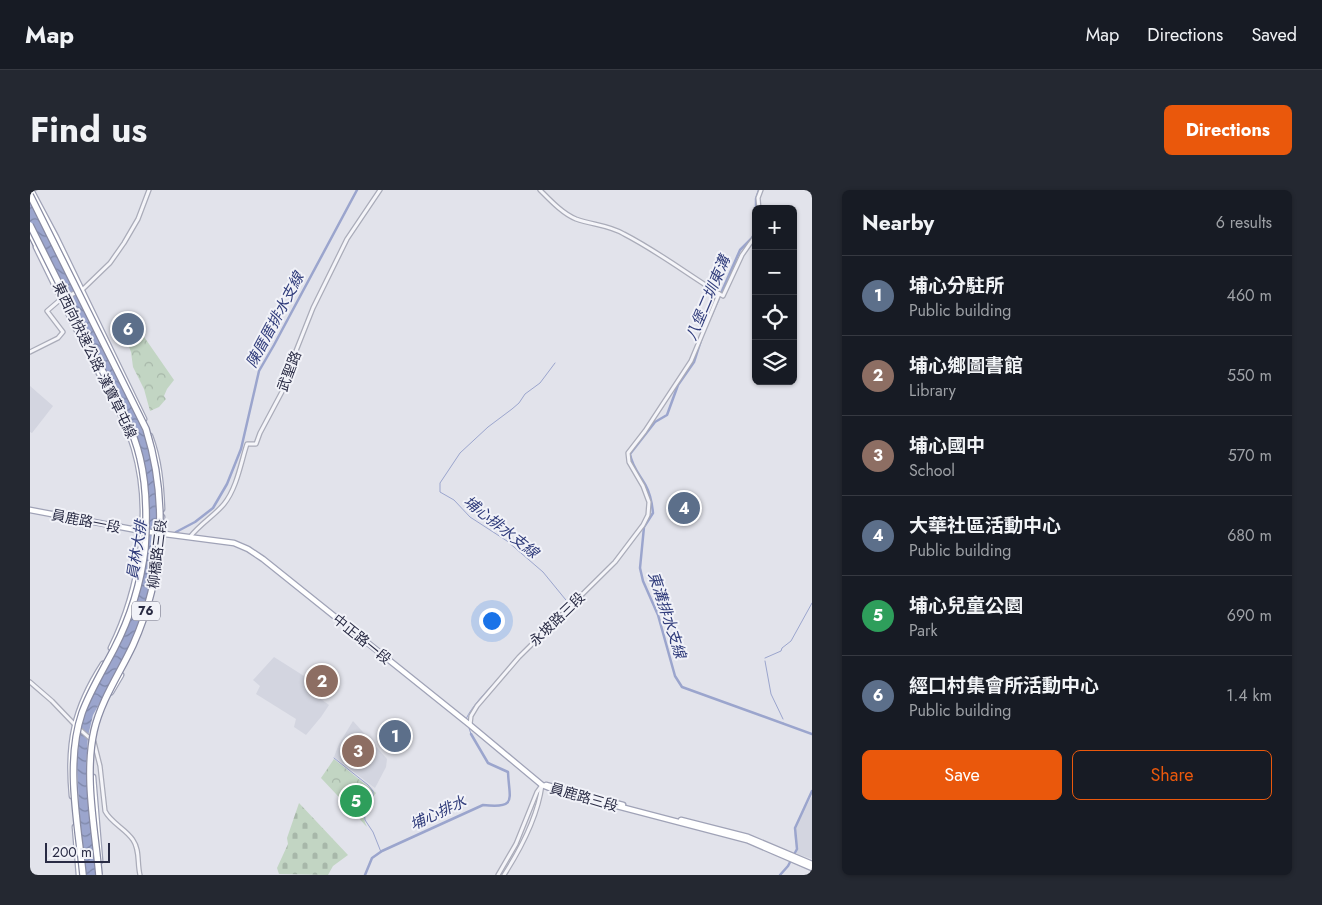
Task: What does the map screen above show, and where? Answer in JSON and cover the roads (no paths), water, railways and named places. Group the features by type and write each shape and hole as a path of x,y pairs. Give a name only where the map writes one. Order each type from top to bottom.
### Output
{"highway":[{"path":"32,196 104,338 106,347"},
{"name":"東西向快速公路 漢寶草屯線","path":"32,196 146,429 154,458 160,511 158,551 148,605 134,644 101,708 94,729 91,748 91,781 100,875"},
{"name":"東西向快速公路 漢寶草屯線","path":"30,225 123,412 140,458 145,501 145,532 141,574 129,615 115,648 91,691 76,735 74,782 81,875"},
{"path":"30,234 102,371"}],"main road":[{"name":"柳橋路三段","path":"31,190 32,196 138,404 152,442 161,484 161,534 157,578 150,605 136,644 105,706 92,741 100,875"},
{"name":"柳橋路三段","path":"30,234 64,298 120,413 134,447 144,532 139,565 123,619 109,652 87,690 75,725 69,769 81,875"},
{"name":"員鹿路一段","path":"30,510 161,534"},
{"name":"中正路一段","path":"161,534 234,543 248,549 470,725 542,785"},
{"name":"員鹿路三段","path":"542,785 748,840 810,865"}],"street":[{"path":"30,352 58,338 63,332 47,311 64,298 80,291 110,263 138,219 149,190"},
{"name":"武聖路","path":"190,537 230,496 246,444 256,444 284,388 292,361 313,308 348,239 380,190"},
{"path":"540,190 560,209 575,219 610,227 624,234 671,261 723,296 742,255 752,241"},
{"path":"758,205 761,190"},
{"name":"永坡路三段","path":"470,725 471,716 484,698 534,641 615,562 637,534 648,515 650,502 643,486 628,462 628,453 645,431 691,361 719,294"},
{"path":"30,682 92,741 100,766 106,811 108,816 128,833 134,841 138,850 140,875"},
{"path":"498,875 516,844 537,792 542,785"},
{"path":"504,875 521,845 540,798 542,785"}],"water":[{"path":"30,197 136,412 152,457 157,498 157,535 153,579 142,617 117,672 93,715 88,736 86,769 96,875 84,875 77,764 80,729 85,709 134,606 147,489 130,424 30,222"}],"waterway":[{"name":"陳厝厝排水支線","path":"176,532 195,522 213,508 227,484 241,449 259,371 357,190"},
{"name":"八堡二圳東溝","path":"756,205 759,190"},
{"name":"八堡二圳東溝","path":"711,316 740,250 752,238"},
{"name":"東溝排水支線","path":"702,337 694,362 678,385 667,415 655,422 630,454 634,467 646,486 652,502 653,513 644,527 640,568 643,581 658,615 675,676 682,687 812,734"},
{"name":"埔心排水支線","path":"555,363 540,383 525,394 519,403 488,427 460,453 440,483 440,492 454,500 470,517 507,541 543,572 570,605"},
{"path":"765,658 781,651 791,641 812,603"},
{"name":"埔心排水支線","path":"466,719 479,700 511,663 563,611"},
{"path":"765,661 771,694 783,719"},
{"name":"埔心排水支線","path":"468,725 471,734"},
{"name":"埔心排水","path":"365,875 372,858 382,851 483,805 494,806 507,803 510,795 508,772 488,763 471,734"},
{"path":"334,758 373,791 373,796 364,810 365,820 373,832 381,852"},
{"name":"東溝排水支線","path":"780,875 788,866 797,849 795,828 812,791"}],"place":[{"name":"經口村集會所活動中心","path":"128,329"},
{"name":"大華社區活動中心","path":"684,508"},
{"name":"埔心鄉圖書館","path":"322,681"},
{"name":"埔心分駐所","path":"395,736"},
{"name":"埔心國中","path":"358,751"},
{"name":"埔心兒童公園","path":"356,801"}],"water label":[{"name":"員林大排","path":"137,550"}]}
